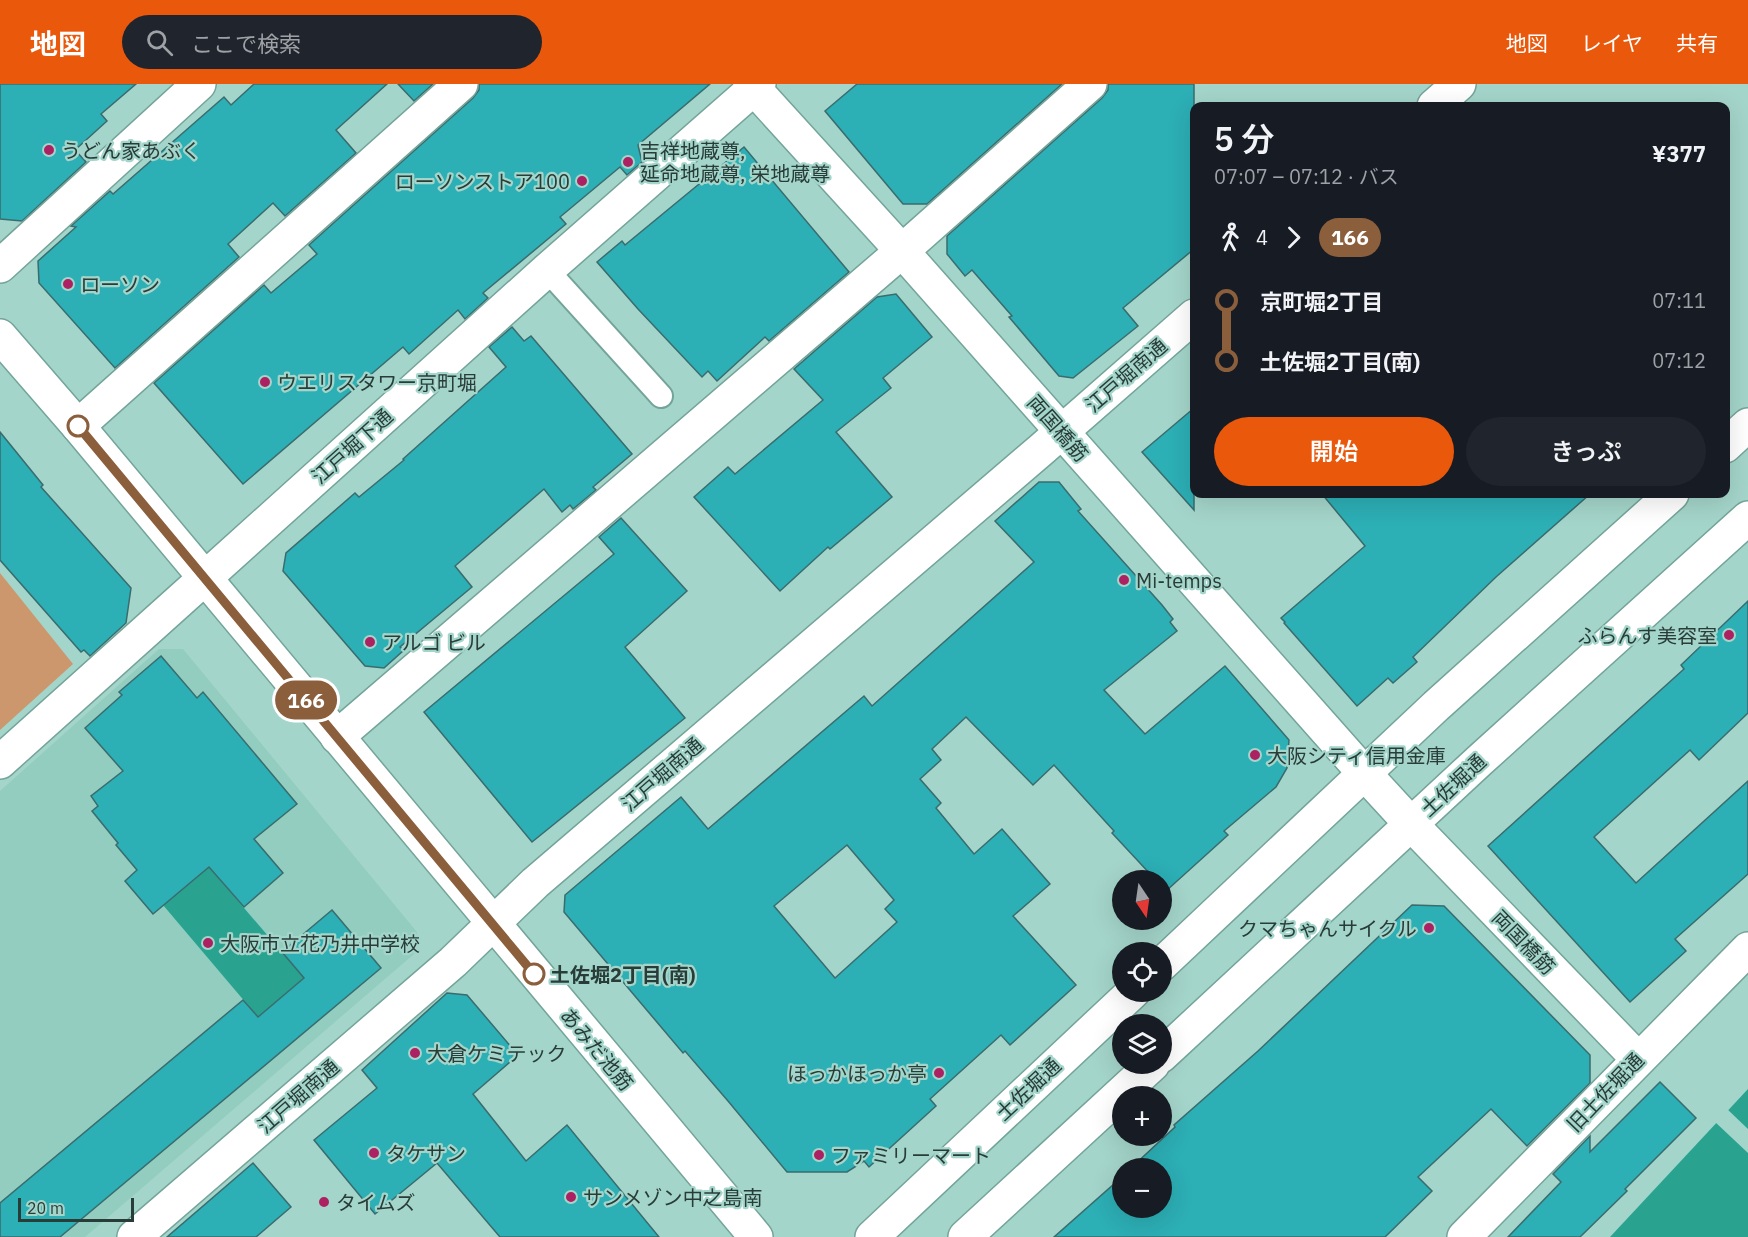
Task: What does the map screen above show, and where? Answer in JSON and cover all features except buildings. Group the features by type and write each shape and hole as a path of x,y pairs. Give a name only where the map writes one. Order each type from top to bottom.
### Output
{"street":[{"path":"0,266 199,84"},
{"path":"78,426 461,84"},
{"path":"337,737 902,251 1090,84"},
{"path":"1439,102 1460,84"},
{"name":"両国橋筋","path":"754,86 1364,773 1638,1059"},
{"name":"江戸堀下通","path":"0,762 754,86"},
{"name":"江戸堀南通","path":"134,1237 453,962 553,868 1190,319"},
{"name":"あみだ池筋","path":"0,336 78,426 756,1237"},
{"path":"1730,441 1748,425"},
{"path":"1172,955 1364,773 1668,498"},
{"name":"土佐堀通","path":"1172,1046 1411,824 1748,518"},
{"name":"旧土佐堀通","path":"1464,1237 1748,949"},
{"name":"土佐堀通","path":"872,1237 1122,1002"},
{"path":"965,1237 1142,1074"}],"lane":[{"path":"547,270 661,396"}],"shaded area":[{"path":"0,573 73,664 0,730"},
{"name":"大阪市立花乃井中学校","path":"159,649 183,649 417,932 414,954 85,1237 0,1237 0,791"},
{"path":"209,867 304,978 258,1017 163,905"},
{"path":"1748,1089 1748,1237 1610,1237"}],"pier":[{"path":"1726,1108 1748,1129 1748,1153 1714,1121"}],"bus line":[{"name":"166","path":"78,426 534,974"}],"place":[{"name":"うどん家あぶく","path":"49,150"},
{"name":"吉祥地蔵尊, 延命地蔵尊, 栄地蔵尊","path":"628,162"},
{"name":"ローソンストア100","path":"582,181"},
{"name":"ローソン","path":"68,284"},
{"name":"ウエリスタワー京町堀","path":"265,382"},
{"name":"Mi-temps","path":"1124,580"},
{"name":"ふらんす美容室","path":"1729,635"},
{"name":"アルゴ ビル","path":"370,642"},
{"name":"大阪シティ信用金庫","path":"1255,755"},
{"name":"クマちゃんサイクル","path":"1429,928"},
{"name":"大阪市立花乃井中学校","path":"208,943"},
{"name":"土佐堀2丁目(南)","path":"534,974"},
{"name":"大倉ケミテック","path":"415,1053"},
{"name":"ほっかほっか亭","path":"939,1073"},
{"name":"タケサン","path":"374,1153"},
{"name":"ファミリーマート","path":"819,1155"},
{"name":"サンメゾン中之島南","path":"571,1197"},
{"name":"タイムズ","path":"324,1202"}]}
